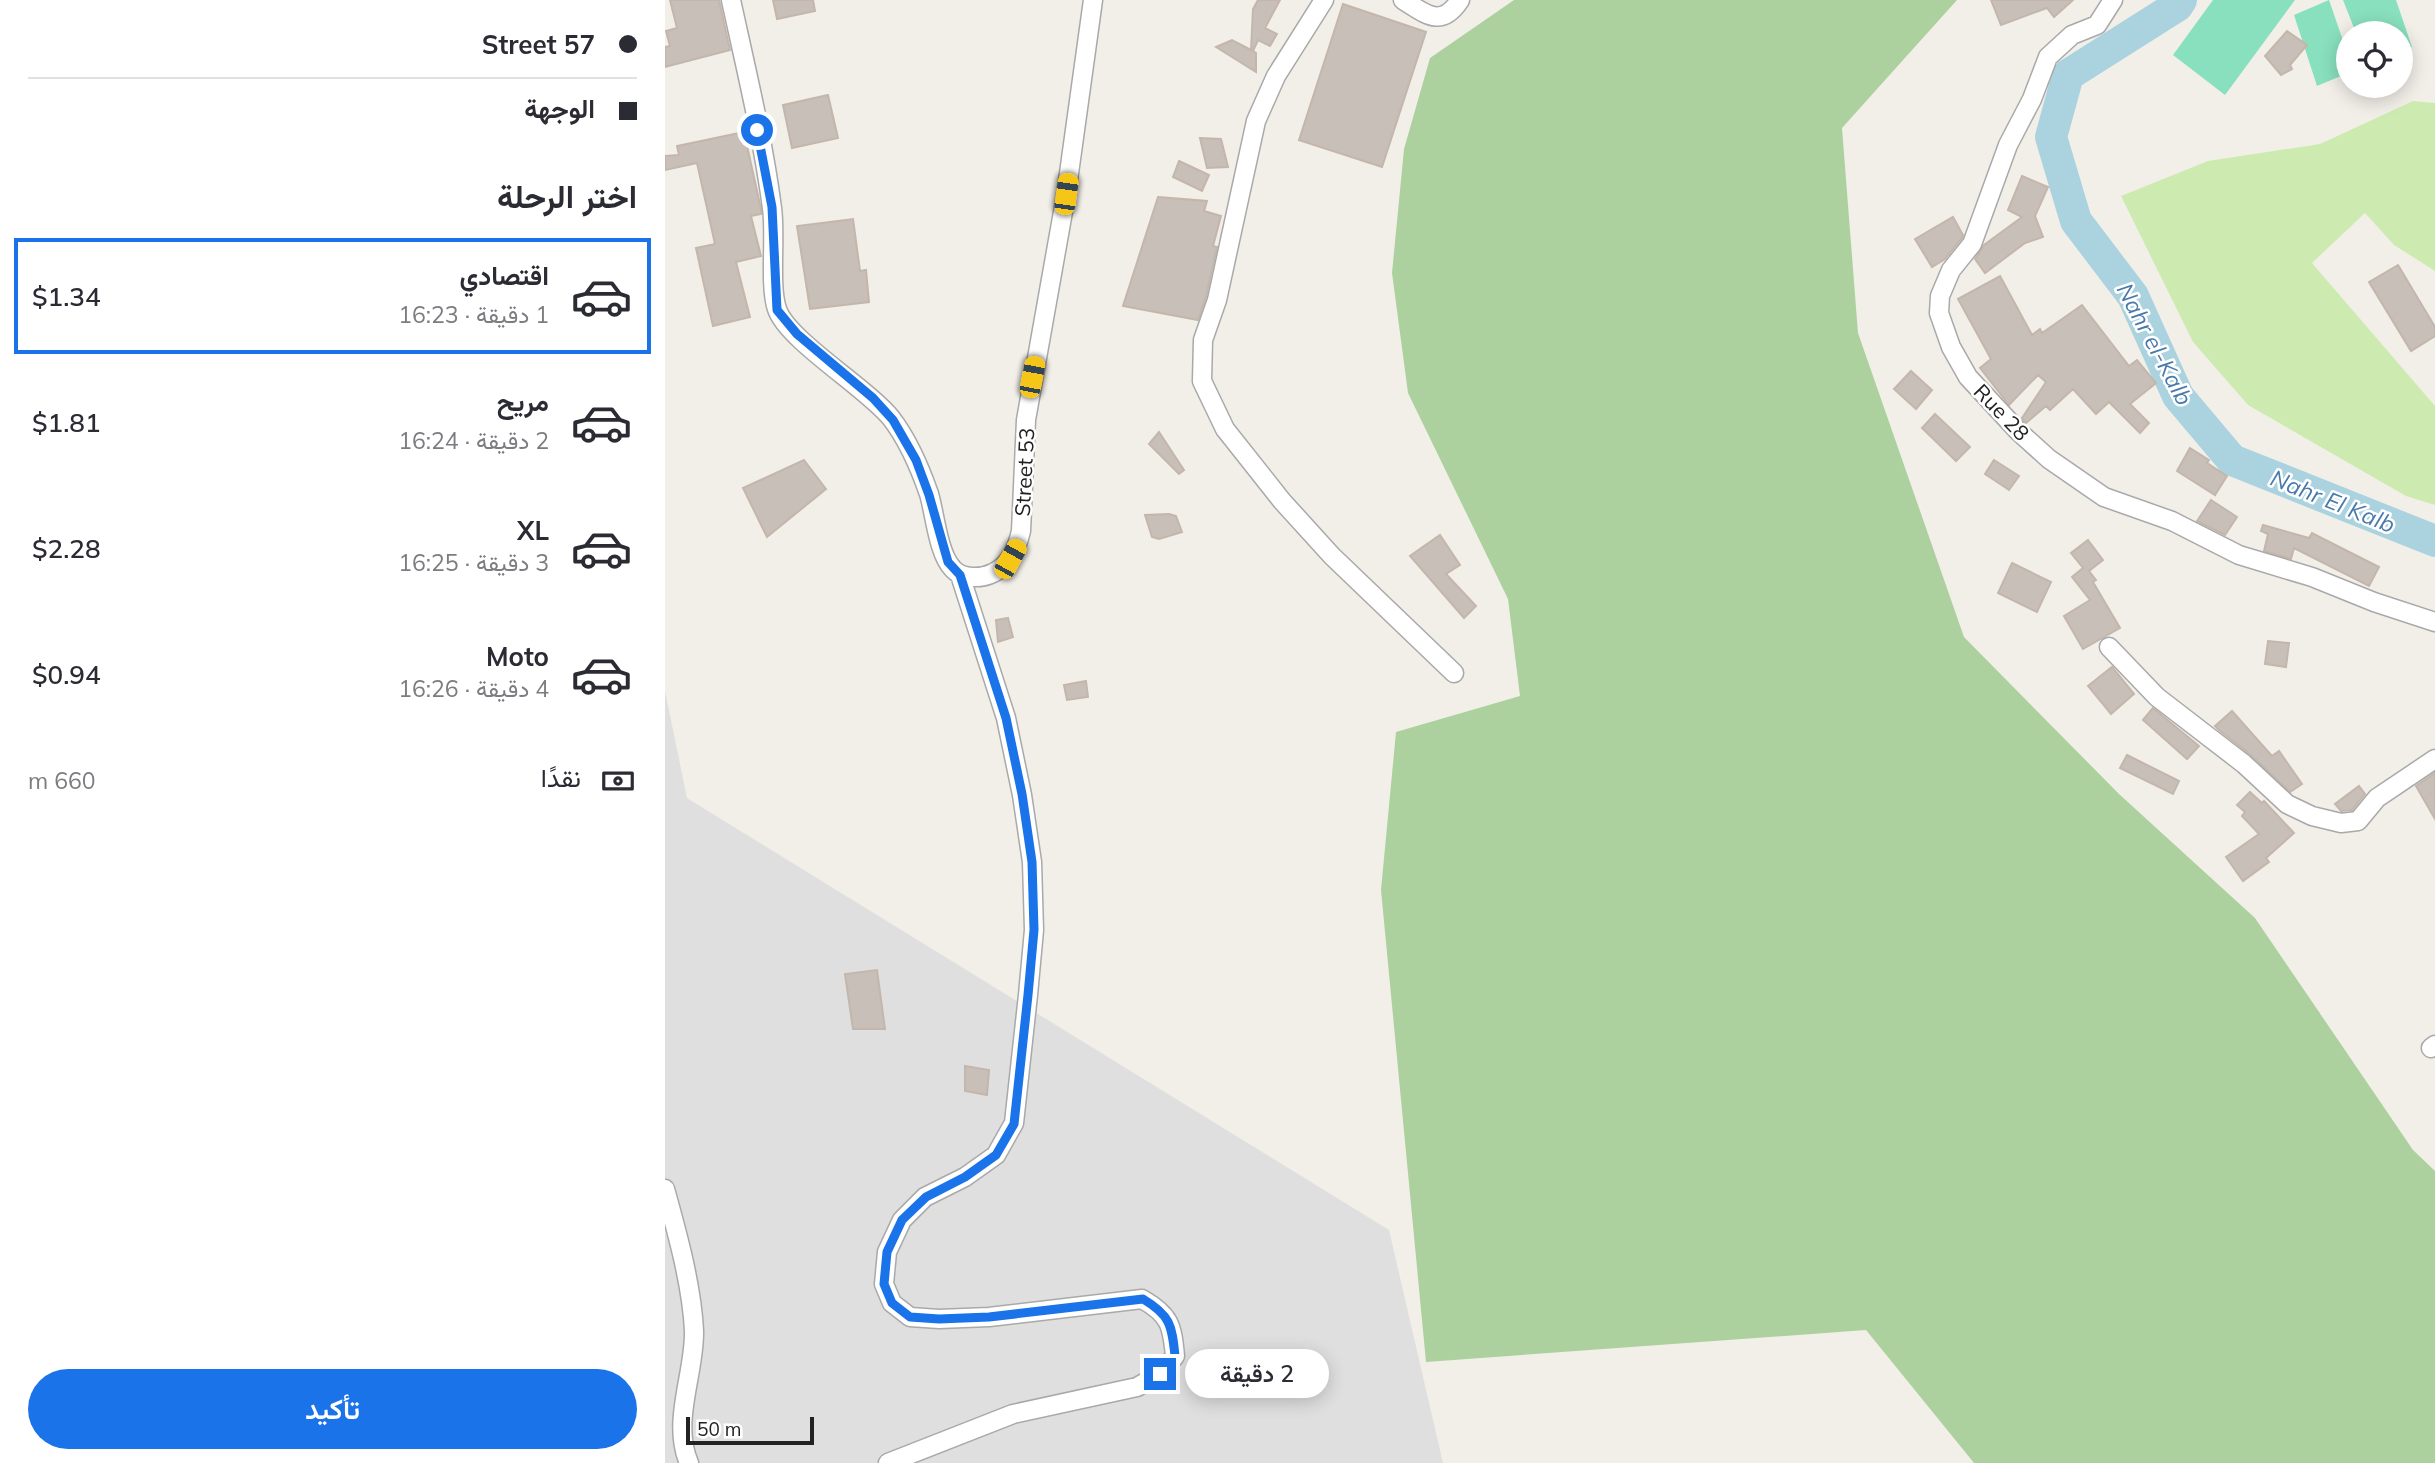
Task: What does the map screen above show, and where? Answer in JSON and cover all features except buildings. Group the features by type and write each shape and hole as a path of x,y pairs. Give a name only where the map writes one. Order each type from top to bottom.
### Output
{"street":[{"path":"731,0 772,207 777,310 797,334 873,398 893,420 916,460 948,562 960,575 1006,718 1022,794 1032,862 1034,930 1014,1124 996,1155 965,1177 926,1197 902,1220 887,1252 884,1284 892,1303 910,1317 939,1319 989,1317 1143,1299 1162,1311 1173,1334 1175,1356 1160,1374 1137,1387 1013,1414 888,1463"},
{"name":"Street 53","path":"960,575 988,575 999,570 1018,546 1024,506 1026,420 1066,194 1093,0"},
{"path":"1324,0 1276,76 1256,121 1217,300 1203,340 1202,381 1225,429 1282,501 1332,556 1454,673"},
{"path":"1403,0 1431,17 1440,18 1452,12 1460,0"},
{"name":"Rue 28","path":"2113,0 2097,24 2072,35 2048,57 2032,99 2008,145 1972,244 1951,271 1940,296 1939,313 1951,347 1969,377 2019,432 2049,459 2104,497 2172,521 2239,555 2312,577 2374,602 2435,622"},
{"path":"2109,647 2157,697 2244,764 2287,804 2312,816 2341,823 2358,821 2377,799 2435,759"},
{"path":"665,1189 694,1331 683,1436 689,1463"}],"shaded area":[{"path":"665,691 687,798 1389,1230 1443,1463 665,1463"}],"green space":[{"path":"1514,0 1957,0 1842,128 1858,333 1964,637 2119,794 2255,918 2413,1150 2435,1171 2435,1463 1974,1463 1866,1330 1426,1362 1381,890 1396,732 1520,696 1508,599 1408,393 1392,273 1404,149 1430,58"},
{"path":"2213,0 2295,0 2225,95 2173,55"},
{"path":"2329,0 2336,21 2336,78 2317,86 2294,15"},
{"path":"2343,0 2396,0 2403,21 2351,21"},
{"path":"2413,101 2435,103 2435,271 2394,245 2365,213 2312,263 2435,406 2435,505 2406,496 2248,405 2193,342 2121,196 2208,161 2320,144"}],"waterway":[{"name":"Nahr el-Kalb","path":"2181,0 2177,6 2068,75 2051,137 2076,221 2133,296 2178,396 2232,460 2435,541"}],"route":[{"path":"757,130 772,207 777,310 782,319 829,364 873,398 893,420 916,460 948,562 960,575 1006,718 1022,794 1032,862 1034,930 1014,1124 996,1155 965,1177 926,1197 902,1220 887,1252 884,1284 892,1303 910,1317 939,1319 989,1317 1143,1299 1162,1311 1173,1334 1175,1356 1160,1374"}],"water label":[{"name":"Nahr El Kalb","path":"2333,501"}]}
